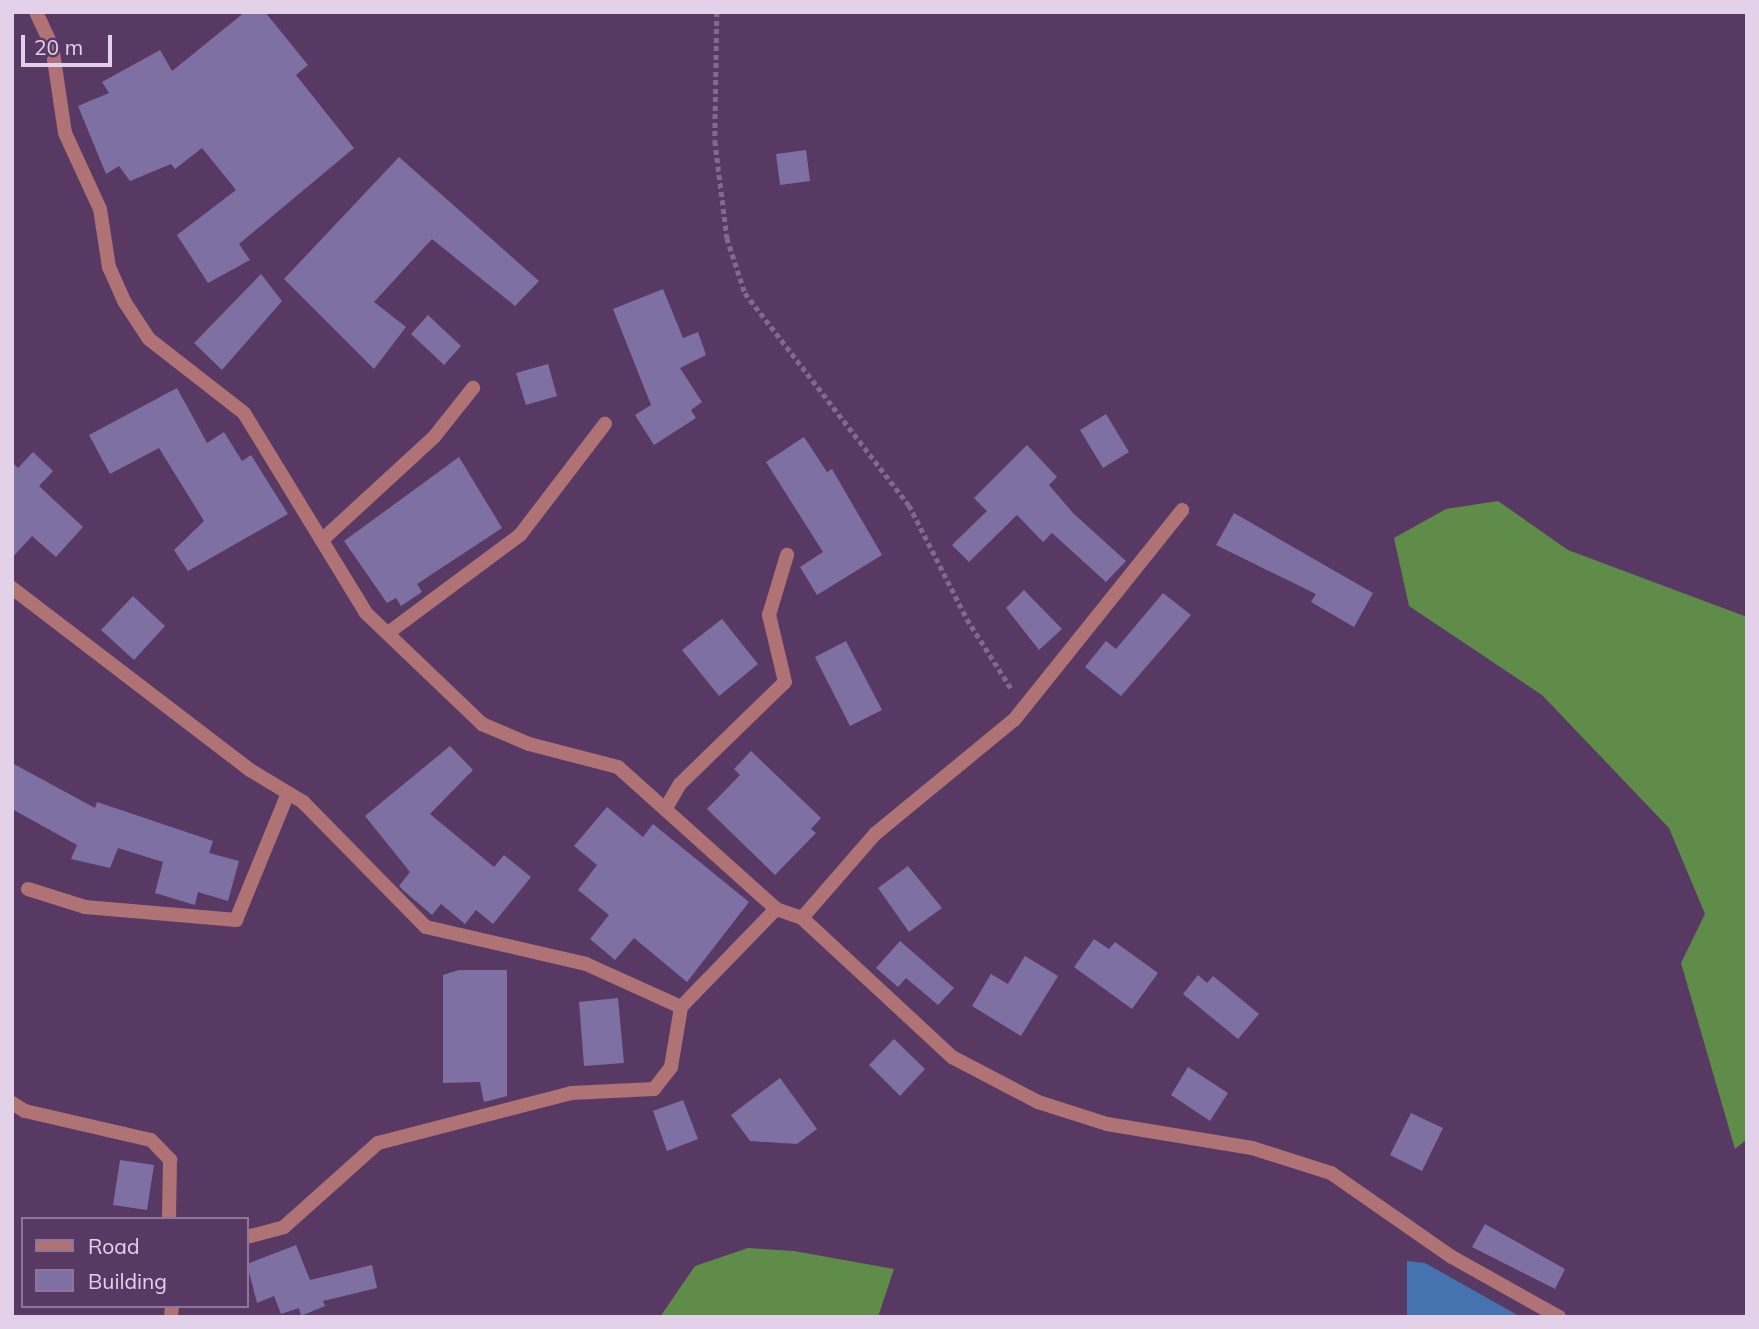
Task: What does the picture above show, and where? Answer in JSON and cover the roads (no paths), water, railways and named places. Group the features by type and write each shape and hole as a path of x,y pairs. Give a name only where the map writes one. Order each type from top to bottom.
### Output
{"street":[{"path":"36,12 52,46 65,133 100,209 109,267 124,301 149,339 244,413 366,613 482,724 529,744 618,767 776,909 802,918 914,1027 964,1064 1038,1102 1107,1124 1252,1148 1331,1173 1451,1257 1559,1317"},
{"path":"322,540 434,437 473,388"},
{"path":"388,634 520,535 606,425"},
{"path":"802,918 875,834 1024,709 1182,510"},
{"path":"666,808 680,784 785,682 769,615 787,555"},
{"path":"12,587 288,793 426,927 586,964 681,1007"},
{"path":"28,889 85,907 236,920 288,793"},
{"path":"248,1237 285,1227 378,1143 571,1093 654,1089 670,1066 681,1007 776,909"},
{"path":"12,1103 24,1111 151,1140 170,1160 169,1217"}],"water":[{"path":"1407,1261 1425,1263 1521,1317 1407,1317"}]}
